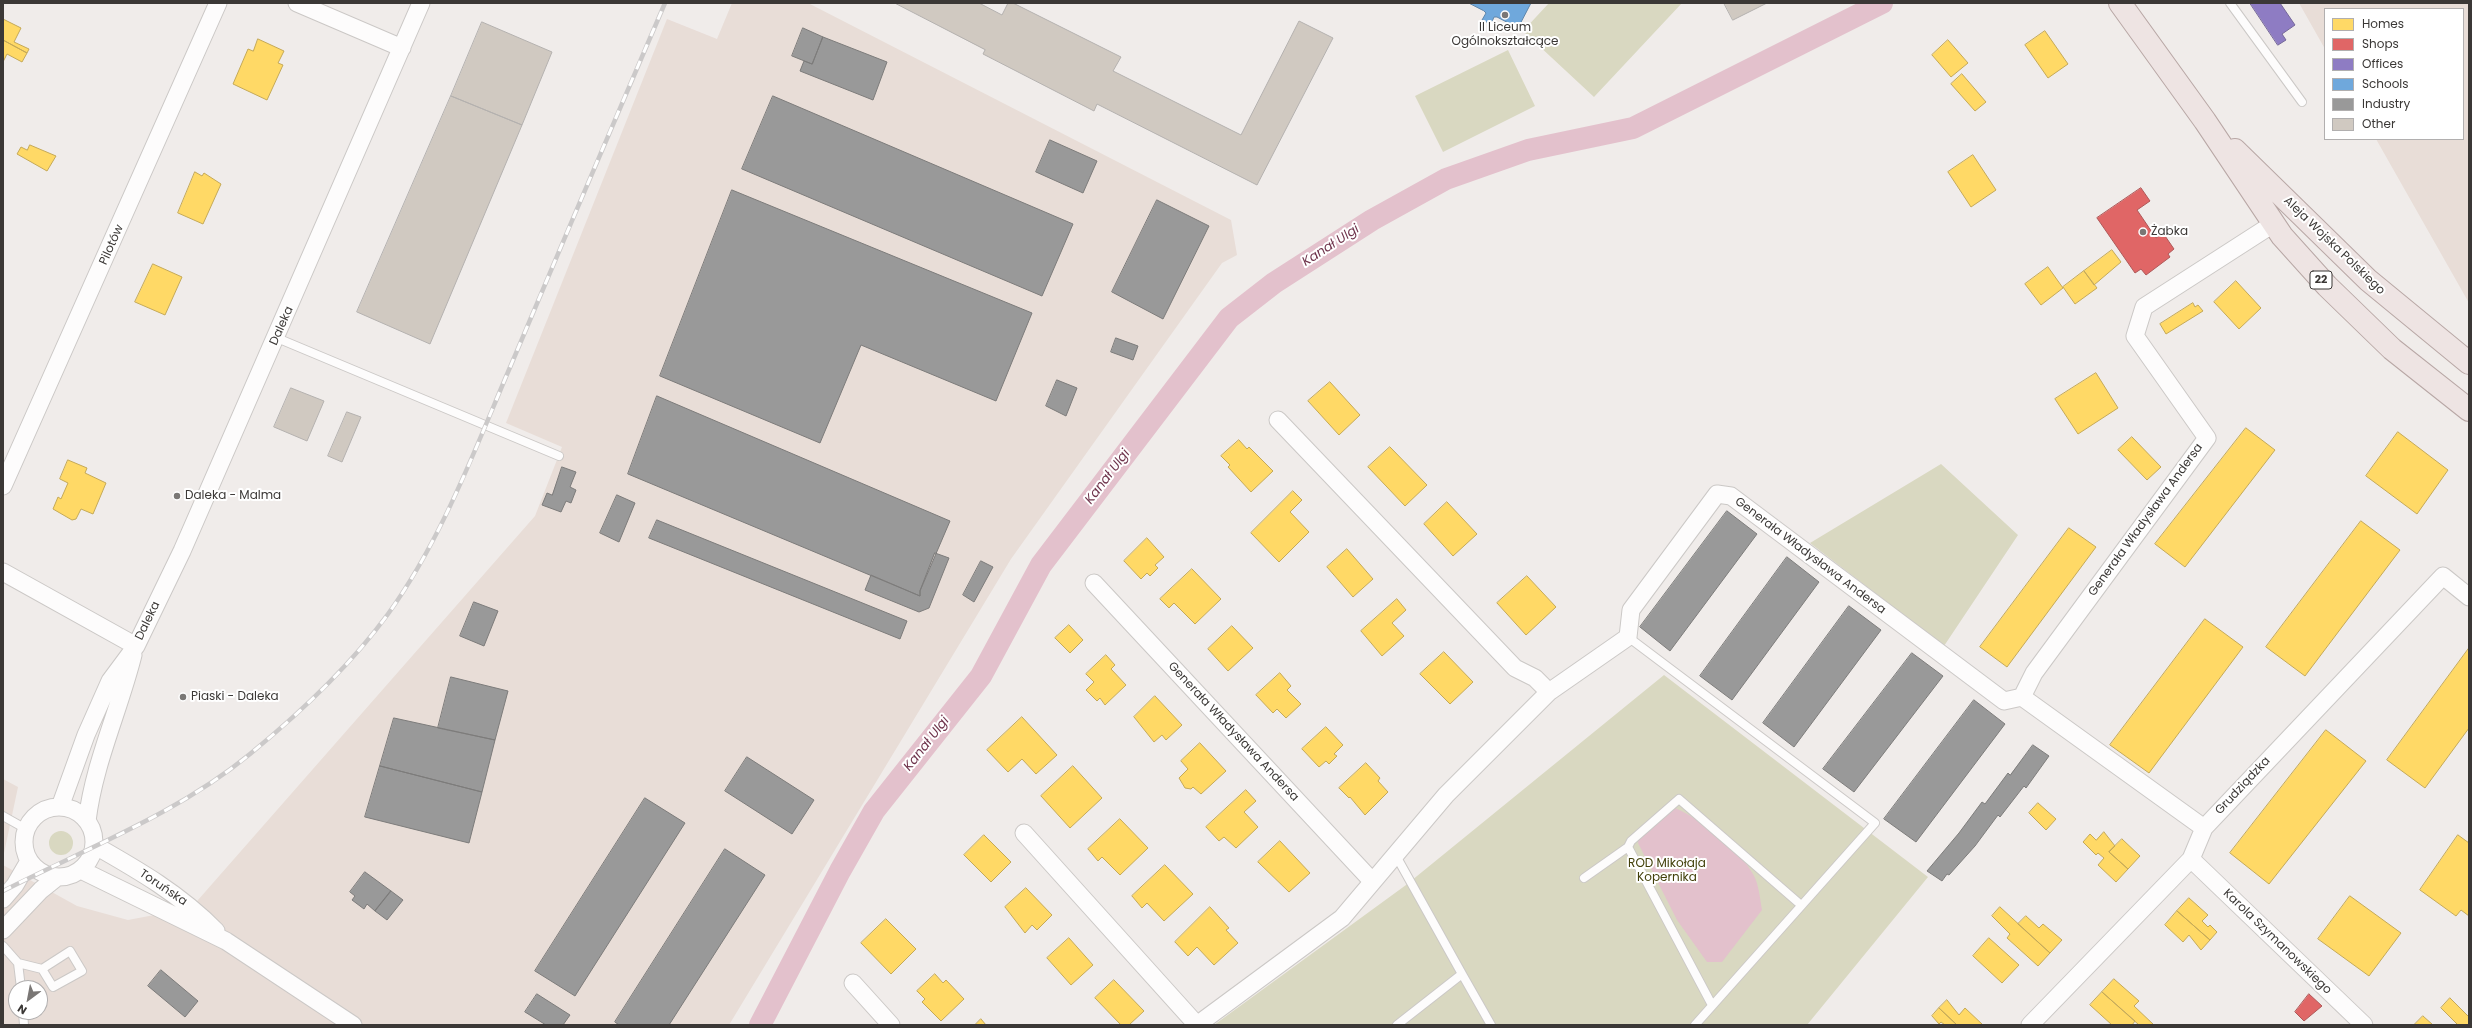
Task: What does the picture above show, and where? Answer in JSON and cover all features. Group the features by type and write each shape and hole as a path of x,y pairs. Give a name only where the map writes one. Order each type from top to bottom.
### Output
{"main road":[{"name":"Aleja Wojska Polskiego","path":"2120,3 2205,121 2273,224 2327,286 2369,328 2415,369 2469,410"},
{"name":"Aleja Wojska Polskiego","path":"2205,121 2368,280 2469,363"}],"street":[{"name":"Pilotów","path":"3,486 218,3"},
{"path":"297,3 402,48"},
{"name":"Daleka","path":"60,807 86,734 110,682 136,646 182,551 277,338 421,3"},
{"name":"Generała Władysława Andersa","path":"1628,637 1630,610 1717,494 1731,496 2004,701 2022,697 2034,673 2207,438 2135,336 2144,308 2273,224"},
{"path":"1278,420 1515,668 1535,678 1549,692"},
{"path":"3,572 136,646"},
{"name":"Grudziądzka","path":"2030,1025 2191,858 2204,828 2442,576 2469,597"},
{"name":"Generała Władysława Andersa","path":"1094,583 1372,881"},
{"path":"1024,833 1197,1025 1342,918 1446,795 1549,692 1628,637"},
{"name":"Daleka","path":"87,821 96,769 124,690 136,646"},
{"path":"2022,697 2204,828"},
{"path":"60,807 70,809 87,821 92,832 94,845 89,860 81,870 68,876 56,878 45,875 29,861 24,841 26,829 34,818 44,811 60,807"},
{"name":"Toruńska","path":"94,845 161,884 197,912 226,941"},
{"name":"Karola Szymanowskiego","path":"2191,858 2364,1025"},
{"path":"3,900 15,885 29,861"},
{"name":"Toruńska","path":"81,870 226,941 353,1025"},
{"path":"3,930 41,890 56,878"},
{"path":"853,983 891,1025"}],"lane":[{"path":"2230,3 2302,102"},
{"path":"277,338 559,456"},
{"path":"1628,637 1875,823 1695,1025"},
{"path":"1584,878 1628,847 1631,841 1679,800 1801,906"},
{"path":"3,816 26,829"},
{"path":"1628,847 1712,1005"},
{"path":"1395,854 1491,1025"},
{"path":"3,946 18,963 42,969 52,986 82,971 70,951 42,969"},
{"path":"18,963 20,980"},
{"path":"1397,1025 1462,974"}],"shaded area":[{"path":"732,3 808,3 1231,220 1237,255 1222,263 1011,559 729,1025 3,1025 3,865 77,906 128,920 191,908 535,516 562,447 506,423 667,19 717,39"},
{"path":"2299,3 2469,3 2469,303 2377,140 2464,140 2464,8 2324,8 2324,47"},
{"path":"3,779 18,787 3,858"},
{"path":"1670,806 1692,817 1728,844 1747,865 1757,882 1762,910 1722,962 1707,962 1677,920 1638,843 1640,833"}],"green space":[{"path":"1549,3 1682,3 1594,97 1523,31"},
{"path":"1508,50 1535,106 1443,152 1415,96"},
{"path":"1941,464 2018,535 1944,646 1810,543"},
{"name":"ROD Mikołaja Kopernika","path":"1664,675 1928,877 1807,1025 1214,1025 1406,885"},
{"path":"61,831 66,832 72,838 72,848 66,854 61,855 56,854 50,848 49,843 50,838 56,832"}],"building: Homes":[{"path":"3,19 21,28 14,42 29,49 27,53 3,40"},
{"path":"2045,31 2068,64 2048,78 2025,45"},
{"path":"258,39 284,51 278,63 283,65 267,100 233,84 248,49 253,51"},
{"path":"3,40 27,53 22,62 7,54 3,62"},
{"path":"1948,40 1968,63 1951,77 1932,55"},
{"path":"1962,74 1986,102 1975,111 1951,84"},
{"path":"30,145 56,156 47,171 17,154 21,147 27,150"},
{"path":"1973,155 1996,190 1971,207 1948,172"},
{"path":"195,172 202,176 204,173 221,184 203,224 178,213"},
{"path":"2112,250 2121,262 2094,285 2084,271"},
{"path":"153,264 182,277 165,315 135,302"},
{"path":"2048,267 2063,288 2041,305 2025,284"},
{"path":"2084,271 2097,288 2075,304 2063,287"},
{"path":"2236,281 2261,308 2239,329 2214,302"},
{"path":"2193,303 2195,307 2198,305 2203,311 2166,334 2160,324"},
{"path":"2096,373 2118,408 2078,434 2055,399"},
{"path":"1330,382 1360,415 1339,435 1308,401"},
{"path":"2246,428 2275,450 2185,567 2155,544"},
{"path":"2398,432 2448,470 2417,514 2366,476"},
{"path":"2132,437 2161,467 2147,480 2118,450"},
{"path":"1239,440 1247,449 1249,447 1273,471 1251,492 1228,467 1230,465 1221,456"},
{"path":"1390,447 1427,485 1405,506 1368,467"},
{"path":"68,460 87,468 85,473 106,483 93,514 81,509 76,519 72,520 53,509 58,497 61,499 68,483 60,479"},
{"path":"1293,491 1302,500 1290,512 1309,532 1279,562 1251,533"},
{"path":"1447,502 1477,534 1453,556 1424,524"},
{"path":"2361,521 2400,550 2305,676 2266,647"},
{"path":"2069,528 2096,547 2007,667 1980,647"},
{"path":"1147,538 1164,557 1155,565 1158,568 1150,576 1147,573 1141,579 1124,561"},
{"path":"1347,549 1373,579 1353,597 1327,567"},
{"path":"1192,569 1221,599 1195,624 1174,603 1169,608 1160,599"},
{"path":"1527,576 1556,607 1526,635 1497,603"},
{"path":"1397,599 1406,610 1392,623 1404,636 1382,656 1361,631"},
{"path":"2205,619 2243,647 2149,773 2110,745"},
{"path":"1069,625 1083,640 1070,653 1055,638"},
{"path":"1232,626 1253,648 1228,671 1208,649"},
{"path":"2469,648 2469,728 2425,788 2387,760"},
{"path":"1444,652 1473,682 1450,704 1420,674"},
{"path":"1106,655 1115,665 1111,669 1126,685 1105,705 1100,698 1097,701 1086,690 1094,682 1086,674"},
{"path":"1280,673 1291,686 1287,690 1301,704 1286,718 1277,709 1273,713 1256,695"},
{"path":"1155,696 1182,725 1166,740 1162,735 1154,742 1134,717"},
{"path":"1022,717 1057,755 1036,774 1022,759 1008,772 987,750"},
{"path":"1326,727 1343,745 1334,754 1337,756 1329,764 1326,761 1319,767 1302,749"},
{"path":"2326,730 2366,761 2269,884 2230,853"},
{"path":"1200,743 1226,771 1201,794 1193,787 1191,789 1185,788 1179,778 1188,769 1181,761"},
{"path":"1366,763 1380,778 1378,781 1388,792 1365,815 1350,797 1349,798 1339,788"},
{"path":"1073,766 1102,798 1070,828 1041,796"},
{"path":"1246,790 1256,801 1244,812 1258,827 1236,848 1224,837 1219,841 1206,827"},
{"path":"2038,803 2056,819 2046,830 2029,813"},
{"path":"1120,819 1148,848 1120,875 1102,857 1098,861 1088,849"},
{"path":"2104,832 2115,846 2109,852 2128,869 2116,882 2098,865 2104,858 2098,853 2096,855 2083,842 2090,834 2096,840"},
{"path":"984,835 1011,862 991,882 964,855"},
{"path":"2458,835 2469,843 2469,916 2461,910 2456,916 2420,890"},
{"path":"2122,839 2140,856 2128,869 2109,852"},
{"path":"1280,841 1310,873 1289,892 1258,862"},
{"path":"1165,865 1193,894 1164,921 1147,903 1142,908 1132,896"},
{"path":"1026,888 1052,915 1037,930 1032,925 1025,933 1005,907"},
{"path":"2350,896 2401,933 2369,976 2318,939"},
{"path":"2189,898 2208,915 2202,921 2208,927 2210,925 2217,932 2210,940 2177,911"},
{"path":"1210,907 1229,928 1226,930 1238,943 1214,965 1197,947 1188,956 1175,942"},
{"path":"2000,907 2050,953 2038,966 2007,938 2010,934 1992,916"},
{"path":"2177,911 2210,940 2201,950 2189,935 2183,942 2165,925"},
{"path":"2026,916 2039,928 2043,924 2062,940 2050,953 2018,924"},
{"path":"886,919 916,949 891,974 861,943"},
{"path":"1069,938 1093,965 1071,985 1047,958"},
{"path":"1989,938 2019,965 2002,983 1973,956"},
{"path":"935,974 943,983 946,980 964,999 941,1021 922,1002 925,999 917,991"},
{"path":"2114,979 2139,1001 2134,1006 2154,1025 2139,1025 2102,992"},
{"path":"1114,980 1144,1011 1129,1025 1121,1025 1095,998"},
{"path":"2102,992 2135,1021 2132,1025 2112,1025 2090,1005"},
{"path":"2450,998 2469,1017 2469,1025 2458,1025 2441,1008"},
{"path":"1947,1000 1959,1015 1965,1008 1983,1025 1957,1025 1939,1008"},
{"path":"1939,1008 1957,1025 1945,1025 1941,1022 1939,1024 1932,1016"},
{"path":"2423,1016 2433,1025 2414,1025"},
{"path":"981,1019 986,1025 975,1025"}],"building: Shops":[{"path":"2141,188 2150,201 2137,210 2156,238 2163,233 2174,249 2168,254 2170,257 2146,275 2141,269 2135,273 2097,218"},
{"path":"2309,994 2322,1006 2304,1021 2295,1012"}],"building: Offices":[{"path":"2250,3 2280,3 2295,25 2282,34 2286,40 2278,45"}],"building: Schools":[{"name":"II Liceum Ogólnokształcące","path":"1469,3 1531,3 1518,28 1497,17 1494,17 1491,24 1482,20 1486,13"}],"building: Industry":[{"path":"803,28 823,37 812,64 792,56"},
{"path":"823,37 887,62 873,100 800,71 804,61 812,64"},
{"path":"773,96 1073,224 1042,296 742,169"},
{"path":"1050,140 1097,161 1083,193 1036,172"},
{"path":"732,190 1032,313 996,401 861,345 820,443 660,376"},
{"path":"1157,200 1209,226 1163,319 1112,292"},
{"path":"1116,338 1138,346 1133,360 1111,352"},
{"path":"1057,380 1077,388 1066,416 1046,406"},
{"path":"657,396 950,521 920,591 920,596 628,474"},
{"path":"562,467 576,472 570,487 576,490 571,503 566,501 561,512 542,505 547,493 552,495"},
{"path":"617,495 635,503 619,542 600,533"},
{"path":"1727,511 1757,534 1670,651 1640,627"},
{"path":"657,520 907,621 900,639 649,538"},
{"path":"935,553 949,558 929,608 919,612 865,590 871,575 920,596 920,591"},
{"path":"1787,557 1819,582 1732,700 1700,676"},
{"path":"981,561 993,567 974,602 963,595"},
{"path":"474,602 498,611 484,646 460,636"},
{"path":"1849,606 1881,630 1794,747 1763,723"},
{"path":"1912,653 1943,676 1854,792 1823,769"},
{"path":"451,677 508,691 495,740 438,728"},
{"path":"1974,700 2005,724 1916,842 1884,819"},
{"path":"394,718 495,740 482,792 380,766"},
{"path":"2033,745 2049,756 2026,788 2024,786 2000,817 1998,815 1975,846 1942,881 1927,871 1959,833 1982,802 1985,804 2008,773 2010,775"},
{"path":"747,757 814,800 792,834 725,791"},
{"path":"380,766 482,792 469,843 365,817"},
{"path":"645,798 685,823 575,996 535,971"},
{"path":"725,849 765,875 669,1025 619,1025 615,1022"},
{"path":"365,872 391,891 375,911 367,904 364,909 352,900 355,896 350,892"},
{"path":"391,891 403,900 387,920 375,911"},
{"path":"161,970 198,1001 185,1017 148,986"},
{"path":"537,994 570,1015 563,1025 546,1025 525,1012"}],"building: Other":[{"path":"895,3 979,3 1002,15 1008,3 1013,3 1121,57 1113,71 1241,135 1299,21 1333,38 1257,185 1097,104 1094,111 983,54 985,50"},
{"path":"1724,3 1767,3 1733,20"},
{"path":"482,22 552,52 522,125 451,96"},
{"path":"451,96 522,125 430,344 357,312"},
{"path":"291,388 324,401 307,441 274,427"},
{"path":"347,412 361,417 342,462 328,456"}],"waterway":[{"name":"Kanał Ulgi","path":"760,1025 840,871 874,811 981,676 1041,565 1229,318 1274,283 1372,220 1446,179 1528,150 1633,128 1882,3"}],"railway":[{"path":"3,891 131,829 192,795 222,775 269,738 324,688 357,652 388,614 425,555 456,493 665,3"}],"place":[{"name":"II Liceum Ogólnokształcące","path":"1505,15"},
{"name":"Żabka","path":"2143,232"},
{"name":"Daleka - Malma","path":"177,496"},
{"name":"Piaski - Daleka","path":"183,697"}]}
